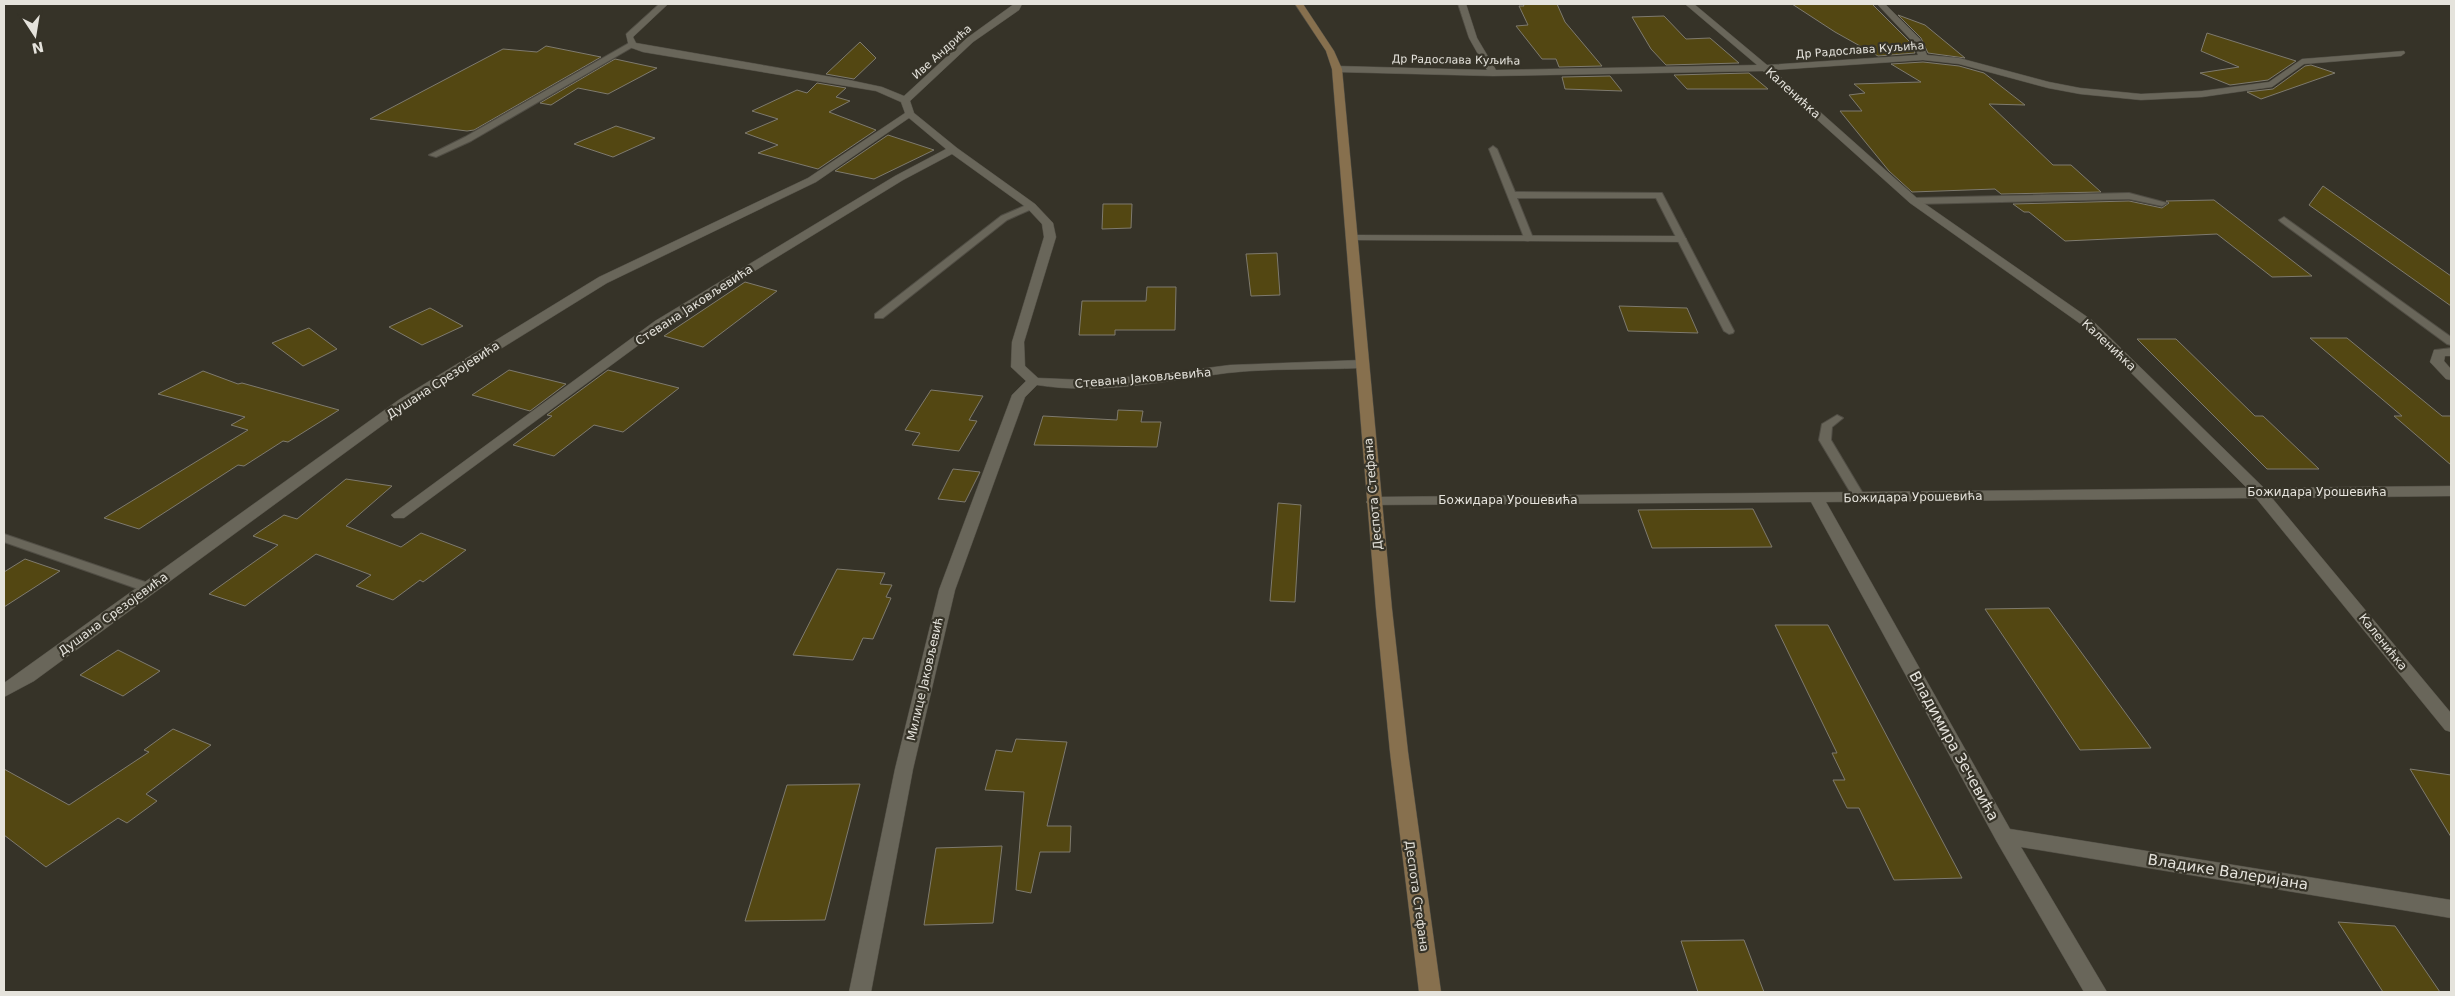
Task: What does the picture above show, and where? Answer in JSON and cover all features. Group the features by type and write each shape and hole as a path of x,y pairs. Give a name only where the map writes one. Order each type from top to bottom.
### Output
{"main road":[{"name":"Деспота Стефана","path":"1299,4 1330,50 1337,70 1353,238 1374,502 1399,752 1430,992"}],"street":[{"path":"664,4 629,36 632,45 643,49 878,89 905,100 910,114 953,150 1031,206 1047,223 1050,237 1018,342 1018,367 1034,381"},
{"name":"Иве Андрића","path":"905,100 970,40 1016,8 1018,4"},
{"path":"1462,4 1473,38 1493,73"},
{"name":"Каленићка","path":"1689,4 1765,68 1914,201 2089,324 2259,492 2451,725"},
{"path":"1881,4 1885,11 1920,43 1923,57"},
{"name":"Др Радослава Куљића","path":"1337,70 1493,73 1765,68 1923,57 1959,61 2048,85 2080,91 2141,97 2202,94 2272,84 2302,62 2401,53"},
{"name":"Душана Срезојевића","path":"4,691 28,676 405,402 603,280 828,171 864,142 910,114"},
{"name":"Стевана Јаковљевића","path":"399,515 659,324 899,178 953,150"},
{"path":"1353,238 1681,239"},
{"path":"2451,352 2439,353 2437,362 2451,376"},
{"name":"Стевана Јаковљевића","path":"1034,381 1053,384 1087,384 1153,379 1230,369 1362,364"},
{"name":"Милице Јаковљевић","path":"860,992 904,769 947,590 1019,395 1034,381"},
{"name":"Божидара Урошевића","path":"1374,502 2451,491"},
{"name":"Владимира Зечевића","path":"1816,498 2004,836 2096,992"},
{"name":"Владике Валеријана","path":"2004,836 2451,909"}],"lane":[{"path":"433,155 468,139 632,45"},
{"path":"1493,149 1528,238"},
{"path":"1511,195 1659,195 1729,331"},
{"path":"1914,201 2129,196 2162,203"},
{"path":"880,316 1004,218 1031,206"},
{"path":"2284,220 2451,342"},
{"path":"1837,418 1826,426 1825,440 1859,497"},
{"path":"4,538 149,588"}],"building":[{"path":"1523,4 1557,4 1565,22 1602,66 1559,67 1556,59 1542,59 1516,26 1528,25 1519,6 1524,6"},
{"path":"1792,4 1872,4 1911,43 1915,53 1878,56 1835,32"},
{"path":"1898,15 1925,25 1965,58 1928,53 1921,38"},
{"path":"1664,16 1686,39 1710,38 1739,63 1666,65 1651,49 1632,17"},
{"path":"2207,33 2296,61 2268,80 2230,85 2200,73 2239,67 2201,51"},
{"path":"860,42 876,58 854,79 826,74"},
{"path":"546,46 601,57 474,130 467,131 370,119 503,49 537,52"},
{"path":"615,59 657,68 608,94 578,88 551,105 540,103"},
{"path":"1923,62 1959,66 1984,73 2025,105 1989,104 2053,165 2071,165 2101,192 2001,194 1995,189 1912,192 1889,171 1840,111 1862,111 1849,95 1865,93 1854,84 1921,82 1891,64"},
{"path":"2311,65 2335,73 2261,99 2247,92 2273,89 2305,66"},
{"path":"1749,73 1768,89 1687,89 1674,75"},
{"path":"1610,76 1622,91 1565,89 1562,77"},
{"path":"817,83 846,88 836,97 850,101 829,112 876,130 818,169 758,153 778,145 745,133 778,119 752,111 797,90 807,93"},
{"path":"616,126 655,138 613,157 574,144"},
{"path":"888,135 934,150 874,179 835,171"},
{"path":"2323,186 2451,276 2451,306 2309,205"},
{"path":"2214,200 2312,276 2272,277 2217,234 2065,241 2029,212 2024,212 2013,204 2129,201 2162,208 2169,203 2166,201"},
{"path":"1103,204 1132,204 1131,228 1102,229"},
{"path":"1277,253 1280,295 1251,296 1246,254"},
{"path":"745,282 777,291 703,347 664,336"},
{"path":"1147,287 1176,287 1175,330 1115,330 1115,335 1079,335 1082,301 1146,301"},
{"path":"1619,306 1687,308 1698,333 1628,331"},
{"path":"430,308 463,326 422,345 389,327"},
{"path":"309,328 337,349 303,366 272,343"},
{"path":"2310,338 2347,338 2442,416 2451,416 2451,465 2394,416 2402,416"},
{"path":"2137,339 2176,339 2255,416 2263,416 2319,469 2267,469"},
{"path":"509,370 566,384 530,411 472,395"},
{"path":"608,370 679,388 623,432 594,425 554,456 513,445 552,416 547,415"},
{"path":"203,371 238,384 242,383 339,410 288,442 283,441 244,466 238,465 139,529 104,518 248,430 231,425 245,417 158,394"},
{"path":"931,390 983,396 969,420 977,421 959,451 912,445 920,433 905,430"},
{"path":"1118,410 1143,411 1141,422 1161,422 1157,447 1034,445 1043,416 1117,420"},
{"path":"953,469 980,472 965,502 938,499"},
{"path":"346,479 392,486 346,526 401,547 421,533 466,550 423,582 420,580 393,600 356,586 371,575 316,554 245,606 209,594 278,545 253,536 284,515 297,519"},
{"path":"1278,503 1301,505 1295,602 1270,601"},
{"path":"1753,509 1772,547 1652,548 1638,510"},
{"path":"25,559 60,571 4,607 4,572"},
{"path":"837,569 885,573 880,584 892,585 886,597 891,598 873,639 863,638 853,660 793,655"},
{"path":"2049,608 2151,748 2080,750 1985,609"},
{"path":"1775,625 1828,625 1962,878 1894,880 1859,808 1847,808 1833,780 1845,780 1832,753 1837,753"},
{"path":"118,650 160,671 123,696 80,675"},
{"path":"173,729 211,745 146,794 157,801 127,823 118,818 46,867 4,835 4,769 69,805 149,752 144,750"},
{"path":"1016,739 1067,742 1047,826 1071,826 1070,852 1040,852 1031,893 1016,890 1024,792 985,790 996,750 1012,752"},
{"path":"2410,769 2451,775 2451,837"},
{"path":"860,784 825,920 745,921 787,785"},
{"path":"1002,846 993,923 924,925 936,848"},
{"path":"2338,922 2395,926 2440,992 2383,992"},
{"path":"1744,940 1764,992 1698,992 1681,941"}]}
